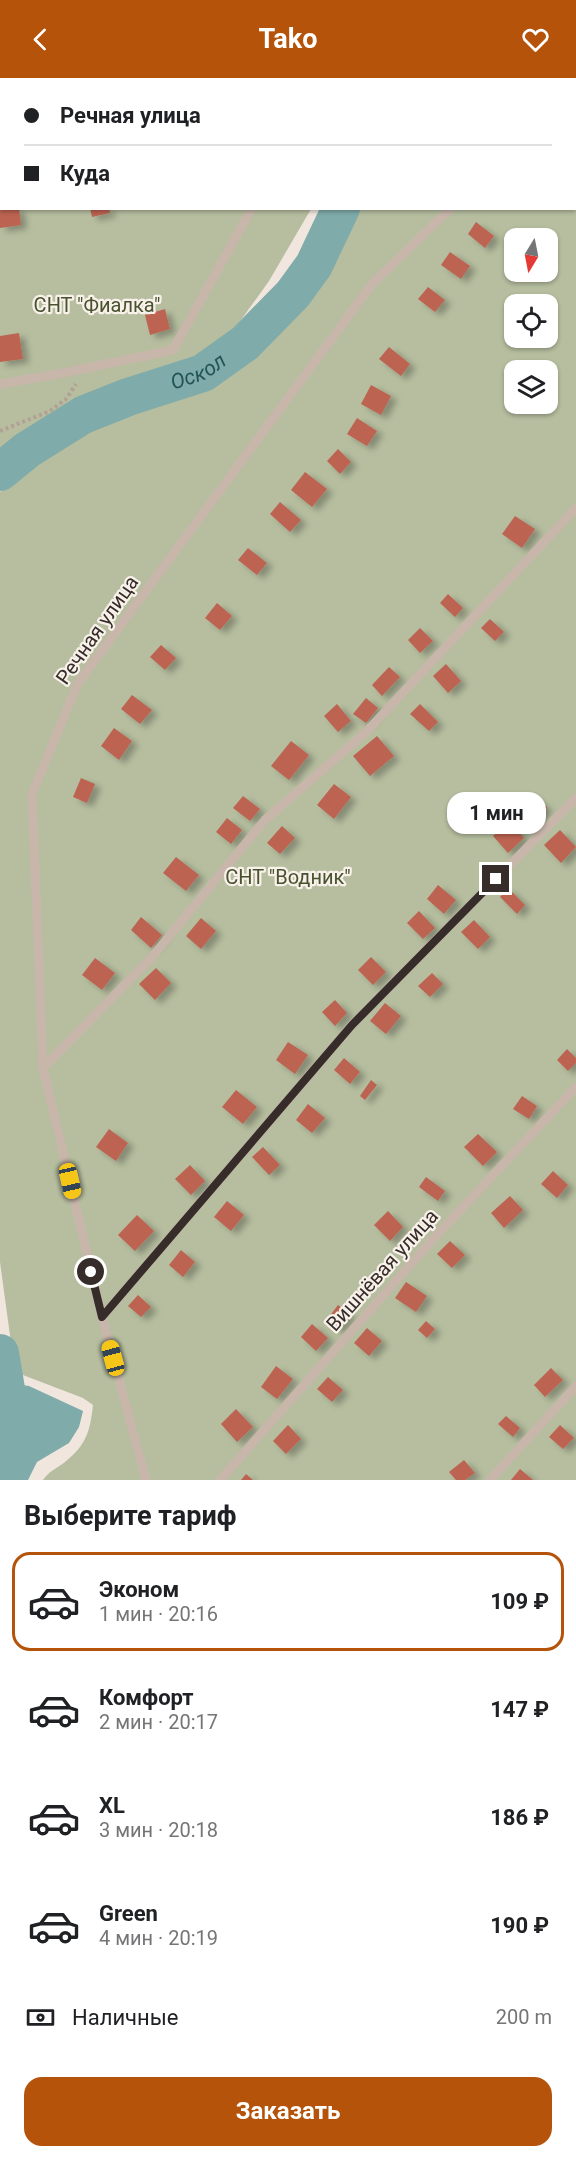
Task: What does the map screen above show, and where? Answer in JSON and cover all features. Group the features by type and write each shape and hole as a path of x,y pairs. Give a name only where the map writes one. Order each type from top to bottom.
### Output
{"lane":[{"path":"0,384 172,350 251,210"},
{"name":"Речная улица","path":"146,1480 102,1317 43,1068 32,794 78,683 372,284 449,210"},
{"path":"43,1068 152,957 265,820 366,732 576,508"},
{"path":"102,1317 352,1025 576,798"},
{"name":"Вишнёвая улица","path":"220,1480 433,1239 576,1087"},
{"path":"490,1480 576,1386"}],"path":[{"path":"0,431 50,411 66,399 87,368"}],"green space":[{"name":"СНТ \"Фиалка\"","path":"0,210 310,210 269,281 203,373 128,397 83,415 27,450 0,472"},
{"name":"СНТ \"Водник\"","path":"355,210 576,210 576,1480 43,1480 72,1456 82,1444 90,1423 93,1405 83,1398 15,1372 0,1262 0,492 36,461 88,430 132,411 210,389 252,355 301,307 326,268"}],"water":[{"path":"5,1382 29,1386 83,1411 79,1427 69,1443 37,1462 28,1480 0,1480 0,1398"}],"building":[{"path":"0,210 19,210 21,225 0,228"},
{"path":"90,210 109,210 110,213 92,217"},
{"path":"476,222 494,236 485,248 468,234"},
{"path":"450,252 470,266 461,279 441,265"},
{"path":"428,287 445,300 435,312 418,299"},
{"path":"165,309 170,329 150,335 145,315"},
{"path":"19,333 23,359 0,362 0,336"},
{"path":"389,347 410,364 401,376 379,359"},
{"path":"371,385 391,396 381,415 361,404"},
{"path":"357,418 377,431 367,446 347,434"},
{"path":"338,449 351,462 340,474 327,461"},
{"path":"305,472 327,489 312,507 291,490"},
{"path":"280,502 301,520 290,532 270,514"},
{"path":"515,516 535,529 522,548 502,534"},
{"path":"248,548 267,563 257,575 238,560"},
{"path":"448,594 463,608 455,617 440,603"},
{"path":"217,603 232,616 220,630 205,618"},
{"path":"490,619 504,632 495,641 481,628"},
{"path":"420,628 433,641 420,653 408,640"},
{"path":"161,645 176,658 165,670 150,657"},
{"path":"446,664 461,681 448,693 433,676"},
{"path":"389,667 400,677 382,696 372,685"},
{"path":"132,695 152,710 140,724 121,709"},
{"path":"366,698 378,708 366,723 353,714"},
{"path":"337,704 351,721 338,732 324,716"},
{"path":"420,704 438,722 429,731 410,714"},
{"path":"114,728 132,741 119,760 101,746"},
{"path":"377,736 394,756 370,776 353,756"},
{"path":"291,741 309,755 289,780 271,766"},
{"path":"81,778 95,784 87,803 73,797"},
{"path":"334,784 351,797 334,819 317,805"},
{"path":"243,796 260,809 250,821 233,808"},
{"path":"534,798 547,807 534,823 522,814"},
{"path":"227,818 242,830 231,844 216,832"},
{"path":"509,822 524,838 508,853 493,836"},
{"path":"282,826 295,838 280,854 267,843"},
{"path":"560,830 576,847 561,863 544,845"},
{"path":"176,857 199,875 186,891 163,873"},
{"path":"438,885 456,900 444,914 427,899"},
{"path":"508,888 525,905 517,914 500,897"},
{"path":"419,911 435,928 423,939 407,923"},
{"path":"141,917 162,935 151,948 131,930"},
{"path":"201,918 216,931 201,949 186,936"},
{"path":"474,920 490,937 478,949 461,932"},
{"path":"371,957 386,972 373,985 358,970"},
{"path":"95,958 115,973 102,990 82,975"},
{"path":"156,968 171,983 155,1000 139,984"},
{"path":"432,973 443,984 430,997 418,986"},
{"path":"335,1000 347,1013 335,1026 322,1012"},
{"path":"385,1003 401,1016 386,1034 370,1021"},
{"path":"288,1042 308,1055 295,1074 276,1060"},
{"path":"567,1049 576,1058 576,1063 568,1071 557,1060"},
{"path":"344,1058 360,1072 350,1084 334,1070"},
{"path":"371,1080 377,1085 365,1100 360,1096"},
{"path":"236,1090 257,1107 243,1124 222,1107"},
{"path":"522,1096 537,1106 529,1119 513,1109"},
{"path":"308,1104 325,1118 312,1133 296,1120"},
{"path":"109,1129 128,1143 116,1161 96,1147"},
{"path":"478,1134 497,1152 483,1166 464,1147"},
{"path":"263,1147 280,1165 269,1175 252,1157"},
{"path":"190,1165 205,1181 191,1195 175,1179"},
{"path":"553,1171 568,1185 557,1198 541,1184"},
{"path":"426,1177 445,1191 438,1201 419,1187"},
{"path":"510,1196 523,1210 504,1228 491,1213"},
{"path":"227,1201 244,1215 231,1231 214,1217"},
{"path":"388,1211 403,1227 390,1241 374,1225"},
{"path":"137,1215 154,1231 135,1251 118,1235"},
{"path":"450,1241 465,1255 452,1268 437,1254"},
{"path":"181,1250 195,1262 183,1277 169,1265"},
{"path":"406,1282 427,1296 416,1312 395,1298"},
{"path":"138,1295 151,1307 141,1317 128,1306"},
{"path":"338,1305 350,1314 338,1330 326,1321"},
{"path":"426,1321 435,1329 427,1338 418,1330"},
{"path":"312,1324 328,1338 316,1351 301,1337"},
{"path":"367,1328 382,1341 369,1356 354,1343"},
{"path":"276,1366 293,1379 277,1399 261,1387"},
{"path":"551,1368 563,1380 545,1397 534,1385"},
{"path":"328,1377 343,1390 332,1402 317,1389"},
{"path":"236,1409 253,1427 237,1442 221,1424"},
{"path":"506,1416 520,1428 513,1437 498,1424"},
{"path":"288,1425 301,1439 286,1454 273,1441"},
{"path":"560,1425 574,1438 563,1449 549,1437"},
{"path":"464,1460 475,1473 465,1480 456,1480 449,1472"},
{"path":"520,1469 533,1480 511,1480"},
{"path":"246,1474 253,1480 241,1480"}],"waterway":[{"name":"Оскол","path":"0,472 27,450 83,415 128,397 203,373 245,343 293,294 314,265 340,210"},
{"name":"Оскол","path":"0,1353 7,1395 9,1480"}],"route":[{"path":"91,1272 102,1317 352,1025 496,879"}]}
